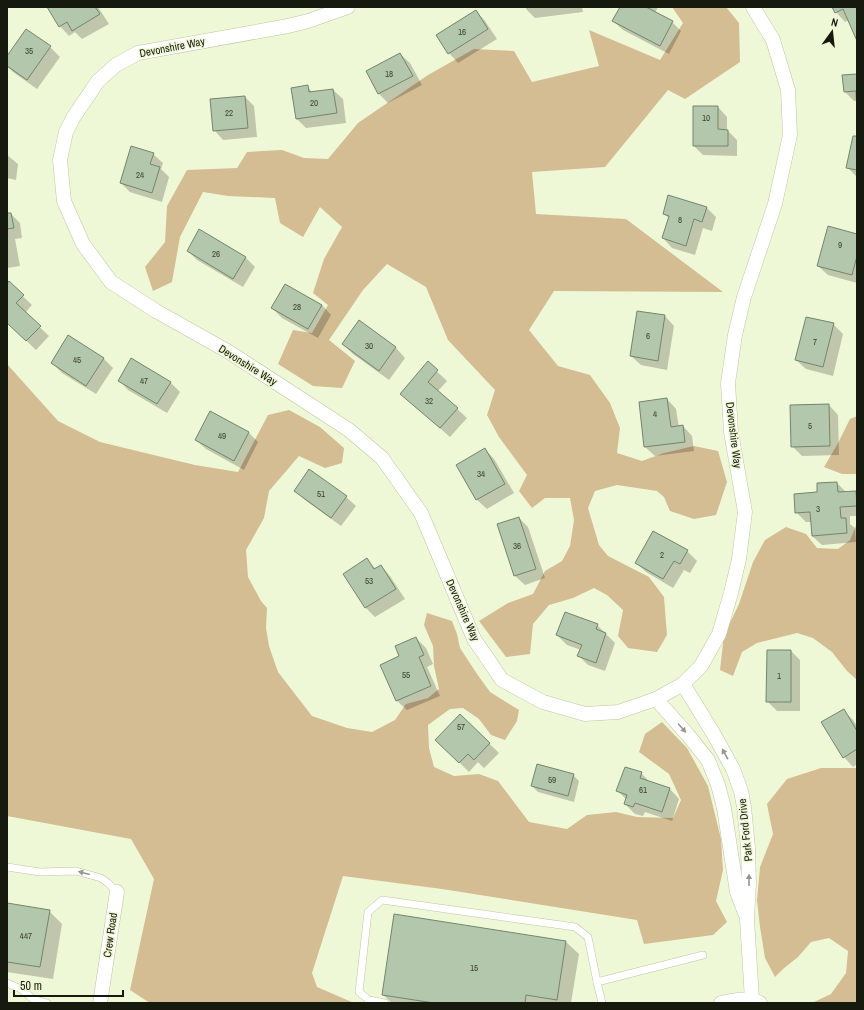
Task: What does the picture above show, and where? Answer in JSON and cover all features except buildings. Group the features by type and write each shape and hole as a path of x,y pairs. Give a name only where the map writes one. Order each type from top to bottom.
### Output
{"street":[{"name":"Devonshire Way","path":"348,7 308,21 288,26 138,53 116,65 98,81 73,118 66,132 60,160 64,201 83,244 111,282 156,311 229,352 349,430 382,458 421,512 474,639 502,680 543,702 585,714 618,712 656,699 683,684 701,666 719,634 739,560 745,512 731,432 728,384 735,335 744,298 775,204 790,135 788,90 773,40 753,7"},
{"name":"Park Ford Drive","path":"683,684 713,733 733,770 741,791 748,848 749,883 747,919 756,1002"},
{"name":"Park Ford Drive","path":"656,699 708,760 718,785 724,808 737,892 747,919"},
{"name":"Crew Road","path":"100,1003 117,892"},
{"path":"721,1003 734,999 756,1002"}],"lane":[{"path":"7,867 40,872 76,871 101,878 108,882 117,892"},
{"path":"385,1003 369,1000 359,992 368,912 382,900 574,927 588,937 602,1003"},
{"path":"597,982 703,955"},
{"path":"7,983 21,989 32,1001 47,1003"}],"shaded area":[{"path":"672,7 726,7 739,23 740,62 685,99 668,90 605,167 532,172 536,214 626,219 723,292 554,291 529,330 558,366 590,375 610,403 620,428 617,453 642,461 664,453 694,446 718,451 727,482 716,515 694,519 670,511 664,497 657,491 617,485 595,491 588,508 599,545 608,556 649,577 664,597 667,635 657,652 628,648 618,636 623,610 607,595 594,588 573,598 549,605 533,624 530,654 506,657 479,621 508,603 533,594 545,571 562,561 570,546 574,520 570,498 545,498 532,508 519,491 527,475 499,437 487,415 495,390 448,340 426,287 387,264 363,290 329,340 355,361 342,388 313,386 278,364 293,330 312,333 328,305 313,293 324,259 342,227 320,207 303,237 280,223 275,198 228,196 203,192 180,237 172,282 153,291 145,267 165,242 167,206 187,170 237,168 247,152 282,150 304,158 328,159 358,123 428,75 474,49 514,51 532,82 599,66 589,30 660,60 683,23"},
{"path":"7,364 58,421 100,442 195,465 238,472 268,415 289,410 320,427 344,448 342,463 325,468 299,456 269,491 264,518 246,550 248,577 261,601 267,608 266,628 269,646 278,672 312,716 347,728 372,732 395,720 406,704 428,698 439,689 434,666 433,646 424,625 427,613 452,621 460,648 490,692 519,710 517,721 505,740 491,735 479,719 463,708 450,709 428,725 429,748 434,767 454,776 479,774 498,781 529,822 567,829 587,815 616,812 637,817 673,818 681,800 669,774 639,752 645,734 662,722 687,748 708,786 721,839 723,870 716,901 727,922 713,935 644,944 637,920 442,889 343,876 312,973 317,987 354,1003 150,1003 130,990 154,879 131,839 7,816"},
{"path":"857,416 857,474 842,474 824,467 850,419"},
{"path":"856,526 857,680 847,671 832,652 813,638 797,633 757,643 742,652 733,676 720,670 724,635 739,604 753,562 765,540 786,527 806,534 817,548 838,549 850,540"},
{"path":"821,768 857,768 857,1003 812,1003 831,994 846,973 848,951 829,938 811,942 798,957 775,977 765,958 760,927 757,900 760,867 773,834 767,804 787,779"}]}
